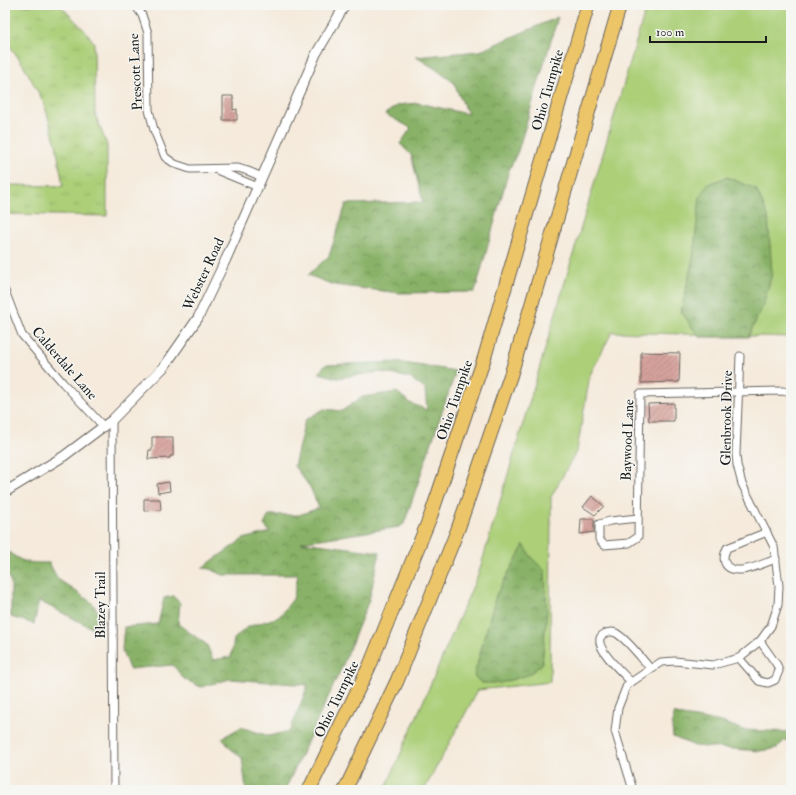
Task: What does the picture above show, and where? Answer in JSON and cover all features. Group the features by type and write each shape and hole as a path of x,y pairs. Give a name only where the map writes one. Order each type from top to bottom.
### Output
{"highway":[{"name":"Ohio Turnpike","path":"310,790 370,665 431,515 484,359 588,5"},
{"path":"345,790 397,681 458,529 511,374 620,5"}],"street":[{"name":"Prescott Lane","path":"135,5 142,15 148,33 148,110 165,157 175,164 190,169 215,170 238,168 262,177"},
{"name":"Webster Road","path":"5,492 64,456 112,420 164,367 198,318 258,187 316,54 345,5"},
{"name":"Prescott Lane","path":"215,170 226,172 258,187"},
{"name":"Calderdale Lane","path":"5,290 22,335 63,383 103,426"},
{"name":"Glenbrook Drive","path":"633,790 628,769 615,731 618,708 627,685 661,662 675,660 713,665 739,658 760,641 771,626 778,605 779,586 774,547 742,484 737,465 740,356"},
{"name":"Baywood Lane","path":"638,518 610,521 599,524 599,539 604,545 629,544 638,537 640,394 791,393"},
{"name":"Blazey Trail","path":"112,420 114,790"},
{"path":"767,532 727,548 724,555 724,561 726,565 737,571 776,559"},
{"path":"631,682 606,656 601,648 601,635 615,632 624,639 650,668"},
{"path":"739,658 759,681 768,683 775,680 779,671 760,641"}],"green space":[{"path":"5,5 60,5 88,34 94,43 95,114 107,145 107,216 5,214 5,185 63,186 56,144 44,103 24,66 5,39"},
{"path":"647,5 791,5 791,337 612,332 590,375 577,450 551,497 550,682 478,690 424,790 385,790 479,572"},
{"path":"558,17 518,151 509,170 475,292 400,293 334,285 308,275 329,256 346,204 423,202 411,155 400,144 411,128 385,114 398,105 418,103 468,114 453,82 416,57 480,51"},
{"path":"727,177 756,189 768,216 772,274 763,306 748,337 699,337 681,311 693,258 700,196 708,184"},
{"path":"397,362 456,371 404,524 399,527 301,542 380,552 369,600 342,667 285,790 246,790 242,758 230,748 222,738 241,727 269,736 290,731 308,685 230,679 201,687 184,679 173,665 129,669 122,650 124,627 158,624 164,598 173,596 180,603 178,624 207,645 213,660 231,657 234,639 247,627 279,617 293,599 298,575 223,575 211,569 202,568 243,539 270,532 264,525 269,515 299,515 319,508 310,487 294,466 305,420 324,409 342,411 362,397 397,392 410,403 427,410 425,389 410,378 380,372 337,378 319,373 325,365"},
{"path":"524,545 531,557 545,571 547,612 542,664 528,675 500,683 482,683 474,676 496,595"},
{"path":"5,549 21,560 35,563 49,563 58,579 91,602 104,619 98,631 39,601 34,624 11,617 11,582 5,570"},
{"path":"674,713 682,716 722,722 743,730 791,732 791,743 785,740 777,748 760,751 695,746 673,737 672,727"}],"building":[{"path":"223,96 233,96 233,110 237,109 237,120 223,120"},
{"path":"641,352 680,353 679,382 641,383"},
{"path":"674,403 674,421 649,421 648,404"},
{"path":"152,437 173,437 173,456 170,456 170,458 148,459 149,450 152,450"},
{"path":"169,482 170,491 158,493 157,484"},
{"path":"592,496 604,506 595,515 583,507"},
{"path":"144,499 160,499 161,510 144,511"},
{"path":"581,519 594,519 594,532 580,534"}]}
